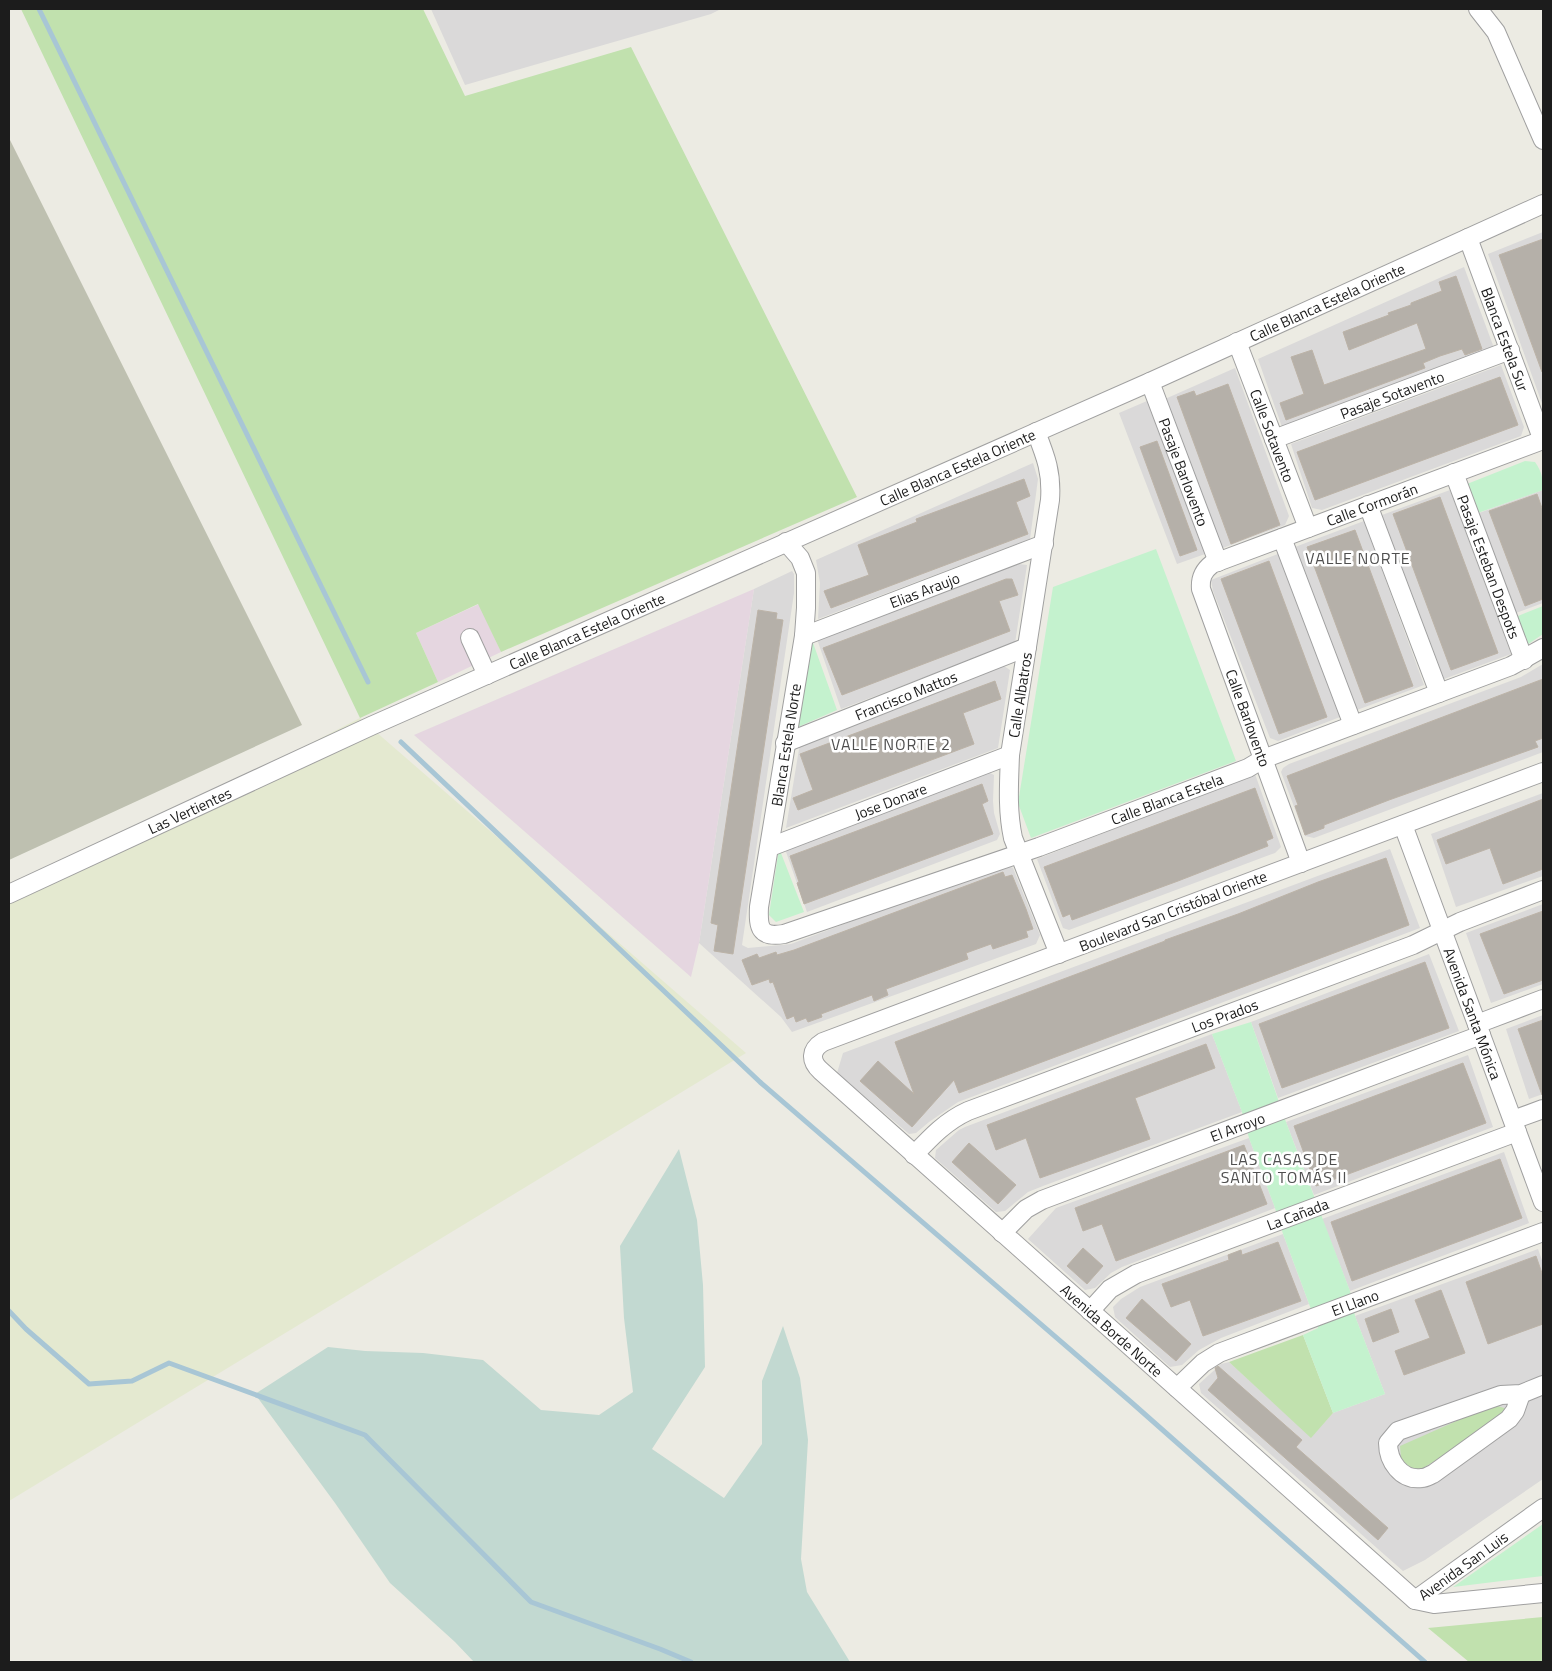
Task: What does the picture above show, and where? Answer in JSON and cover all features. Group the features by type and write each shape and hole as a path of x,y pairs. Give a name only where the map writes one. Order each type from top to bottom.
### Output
{"street":[{"path":"1478,9 1496,32 1543,140"},
{"name":"Calle Blanca Estela Oriente","path":"371,726 1150,382 1543,204"},
{"name":"Blanca Estela Sur","path":"1468,238 1543,440"},
{"name":"Calle Sotavento","path":"1238,342 1308,528"},
{"name":"Pasaje Sotavento","path":"1274,439 1510,350"},
{"name":"Pasaje Barlovento","path":"1150,382 1218,562"},
{"name":"Calle Albatros","path":"1036,432 1048,461 1050,500 1010,755 1009,820 1013,838 1059,954"},
{"name":"Calle Cormorán","path":"1203,572 1212,564 1543,440"},
{"name":"Pasaje Esteban Despots","path":"1454,473 1524,660"},
{"path":"1368,506 1439,693"},
{"path":"1282,538 1353,726"},
{"name":"Blanca Estela Norte","path":"784,934 773,936 762,930 759,924 759,907 804,636 806,573 800,558 786,542"},
{"name":"Elias Araujo","path":"804,636 1044,544"},
{"name":"Calle Barlovento","path":"1203,572 1201,589 1301,863"},
{"path":"470,638 487,675"},
{"name":"Francisco Mattos","path":"785,743 1027,648"},
{"name":"Calle Blanca Estela","path":"784,934 1039,847 1239,772 1263,759 1524,660 1543,648"},
{"name":"Las Vertientes","path":"9,894 371,726"},
{"name":"Jose Donare","path":"770,847 1010,755"},
{"name":"Boulevard San Cristóbal Oriente","path":"813,1058 813,1051 816,1046 823,1042 1543,772"},
{"name":"Avenida Santa Mónica","path":"1403,825 1543,1202"},
{"name":"Los Prados","path":"914,1155 938,1130 968,1111 1413,945 1460,922 1543,890"},
{"name":"El Arroyo","path":"1002,1233 1026,1209 1042,1200 1479,1030 1543,999"},
{"name":"Avenida Borde Norte","path":"813,1058 820,1072 1415,1600"},
{"name":"La Cañada","path":"1090,1311 1110,1289 1136,1274 1515,1126 1543,1109"},
{"name":"El Llano","path":"1178,1388 1203,1363 1220,1353 1543,1232"},
{"path":"1520,1394 1515,1411 1509,1419 1433,1474 1423,1478 1406,1475 1393,1463 1388,1454 1388,1443 1398,1431 1501,1395 1520,1394 1543,1385"},
{"name":"Avenida San Luis","path":"1415,1600 1543,1508"},
{"name":"Avenida San Luis","path":"1415,1600 1426,1604 1439,1604 1543,1593"}],"shaded area":[{"path":"431,9 721,9 711,14 465,85"},
{"path":"9,138 302,725 9,860"},
{"path":"1543,232 1543,406 1488,254"},
{"path":"1464,267 1494,348 1282,427 1258,359"},
{"path":"1501,365 1524,427 1521,436 1322,510 1312,508 1291,444"},
{"path":"1235,368 1289,516 1285,525 1220,549 1165,399"},
{"path":"1147,401 1205,554 1177,564 1119,413"},
{"path":"1033,463 1038,479 1030,539 818,619 820,583 816,560"},
{"path":"1450,490 1511,654 1444,679 1382,515"},
{"path":"1543,490 1543,603 1516,613 1479,513"},
{"path":"1364,521 1424,685 1357,710 1295,547"},
{"path":"1278,554 1340,717 1278,741 1270,738 1213,591 1211,580"},
{"path":"1019,564 1027,565 1015,643 841,709 817,639"},
{"path":"792,571 794,574 794,593 742,945 748,948 791,944 1004,864 1013,868 1040,935 1036,944 792,1032 781,1017 699,943 754,589"},
{"path":"754,589 699,943 691,977 414,735"},
{"path":"479,604 501,652 438,682 416,633"},
{"path":"1543,664 1543,752 1314,838 1305,836 1281,772 1283,768 1289,764 1521,677"},
{"path":"1004,666 1010,670 998,748 786,828 800,743"},
{"path":"360,718 746,1053 9,1501 9,898"},
{"path":"986,771 994,775 994,813 1000,834 997,840 807,912 784,846"},
{"path":"1255,774 1281,847 1275,853 1069,930 1063,928 1037,859"},
{"path":"1543,793 1543,876 1456,907 1431,834"},
{"path":"1390,849 1420,928 958,1102 916,1133 909,1134 837,1073 843,1053"},
{"path":"1543,904 1543,984 1491,1003 1466,933"},
{"path":"1429,954 1459,1031 1278,1098 1251,1022"},
{"path":"1543,1015 1543,1094 1529,1099 1506,1029"},
{"path":"1212,1034 1242,1112 1028,1192 1005,1211 996,1212 935,1158 936,1150 965,1127"},
{"path":"1468,1055 1493,1127 1314,1195 1286,1122"},
{"path":"1249,1138 1275,1208 1122,1267 1111,1273 1095,1288 1085,1290 1028,1239 1056,1208"},
{"path":"679,1149 697,1220 703,1285 705,1367 652,1449 724,1498 762,1444 762,1381 783,1326 800,1378 808,1440 801,1559 807,1592 850,1662 474,1662 455,1642 390,1583 335,1503 255,1394 328,1347 365,1351 423,1353 483,1360 541,1410 599,1415 633,1392 624,1318 620,1246"},
{"path":"1504,1152 1529,1223 1350,1291 1322,1219"},
{"path":"1283,1234 1309,1304 1221,1338 1199,1350 1182,1365 1170,1367 1115,1317 1113,1307 1121,1299 1140,1287"},
{"path":"1538,1249 1543,1263 1543,1479 1425,1560 1403,1571 1201,1393 1199,1384 1221,1364 1229,1362 1311,1437 1333,1413 1385,1394 1355,1316"}],"green space":[{"path":"21,9 423,9 465,96 631,47 857,497 501,652 478,604 416,633 438,682 360,718"},
{"path":"1525,461 1535,462 1542,476 1543,490 1475,514 1467,484"},
{"path":"1156,549 1236,761 1031,838 1018,803 1053,587"},
{"path":"1543,606 1543,634 1527,645 1513,618"},
{"path":"812,640 837,710 798,727"},
{"path":"779,848 804,912 776,922 769,915"},
{"path":"1251,1022 1286,1122 1350,1291 1355,1316 1385,1394 1333,1413 1303,1335 1318,1328 1249,1138 1242,1112 1212,1034"},
{"path":"1303,1335 1333,1413 1311,1438 1229,1362"},
{"path":"1498,1406 1507,1409 1503,1416 1480,1433 1420,1470 1409,1468 1401,1458 1400,1446 1479,1411"},
{"path":"1543,1524 1543,1576 1453,1587"},
{"path":"1543,1617 1543,1662 1469,1662 1428,1628"}],"building":[{"path":"1543,239 1543,371 1542,372 1499,255"},
{"path":"1456,276 1482,349 1465,355 1462,349 1440,356 1423,363 1425,368 1286,420 1280,403 1304,394 1291,357 1312,350 1324,385 1426,349 1417,323 1349,350 1343,332 1389,315 1388,313 1442,291 1439,282"},
{"path":"1500,377 1518,425 1315,500 1297,452"},
{"path":"1228,384 1280,525 1231,544 1177,397 1194,391 1196,396"},
{"path":"1157,441 1197,550 1180,556 1140,447"},
{"path":"1024,479 1030,496 1016,502 1028,534 831,608 824,591 869,575 858,545 917,522 916,519"},
{"path":"1537,494 1543,511 1543,599 1525,606 1489,511"},
{"path":"1440,497 1498,653 1451,670 1393,514"},
{"path":"1355,530 1413,686 1365,703 1307,547"},
{"path":"1269,561 1327,717 1279,734 1221,579"},
{"path":"1006,579 1012,579 1018,595 999,601 1010,631 842,695 823,648"},
{"path":"758,610 777,613 776,619 783,620 733,954 714,951 718,925 711,923"},
{"path":"1543,679 1543,738 1535,741 1538,747 1389,800 1324,825 1324,828 1305,835 1295,806 1298,805 1287,776"},
{"path":"995,681 1001,699 963,713 974,744 798,810 793,798 813,790 800,754"},
{"path":"982,784 988,801 982,804 993,834 804,904 790,856"},
{"path":"1255,788 1273,838 1266,841 1268,846 1072,920 1070,914 1063,917 1044,867"},
{"path":"1543,799 1543,869 1503,884 1490,848 1446,864 1437,840"},
{"path":"1386,858 1409,925 959,1093 954,1080 912,1127 860,1081 878,1061 914,1094 895,1042"},
{"path":"1003,872 1005,877 1012,875 1026,909 1033,929 1026,931 1028,937 993,949 991,944 966,953 968,959 886,989 888,995 874,1001 872,995 821,1014 822,1017 808,1022 806,1018 796,1022 794,1016 787,1019 773,982 770,983 769,979 752,985 742,960 757,954 759,958 776,952 777,955 794,950"},
{"path":"1543,911 1543,980 1504,994 1480,934"},
{"path":"1425,962 1449,1028 1282,1088 1259,1024"},
{"path":"1543,1020 1543,1095 1542,1095 1518,1029"},
{"path":"1206,1044 1215,1068 1135,1098 1150,1139 1040,1178 1026,1138 996,1150 987,1125"},
{"path":"1463,1063 1486,1123 1316,1186 1294,1126"},
{"path":"969,1143 1016,1185 998,1204 952,1162"},
{"path":"1244,1145 1267,1204 1116,1261 1102,1224 1083,1231 1075,1208"},
{"path":"1500,1159 1522,1218 1352,1281 1331,1222"},
{"path":"1278,1242 1301,1301 1203,1336 1190,1300 1171,1307 1162,1284 1229,1260 1228,1255 1241,1250 1242,1255"},
{"path":"1083,1248 1103,1266 1087,1284 1067,1266"},
{"path":"1536,1256 1543,1276 1543,1324 1488,1344 1466,1282"},
{"path":"1441,1290 1465,1353 1404,1375 1395,1351 1430,1338 1415,1300"},
{"path":"1142,1299 1191,1344 1176,1361 1126,1318"},
{"path":"1391,1309 1399,1332 1373,1342 1365,1319"},
{"path":"1218,1366 1302,1440 1296,1447 1388,1528 1378,1540 1208,1390 1218,1378 1215,1368"}],"waterway":[{"path":"39,9 368,682"},
{"path":"401,742 760,1082 1131,1402 1425,1662"},
{"path":"9,1311 26,1329 89,1384 132,1381 169,1363 365,1435 531,1602 691,1662"}],"district":[{"name":"VALLE NORTE","path":"1358,558"},
{"name":"VALLE NORTE 2","path":"891,744"},
{"name":"LAS CASAS DE SANTO TOMÁS II","path":"1284,1168"}]}
